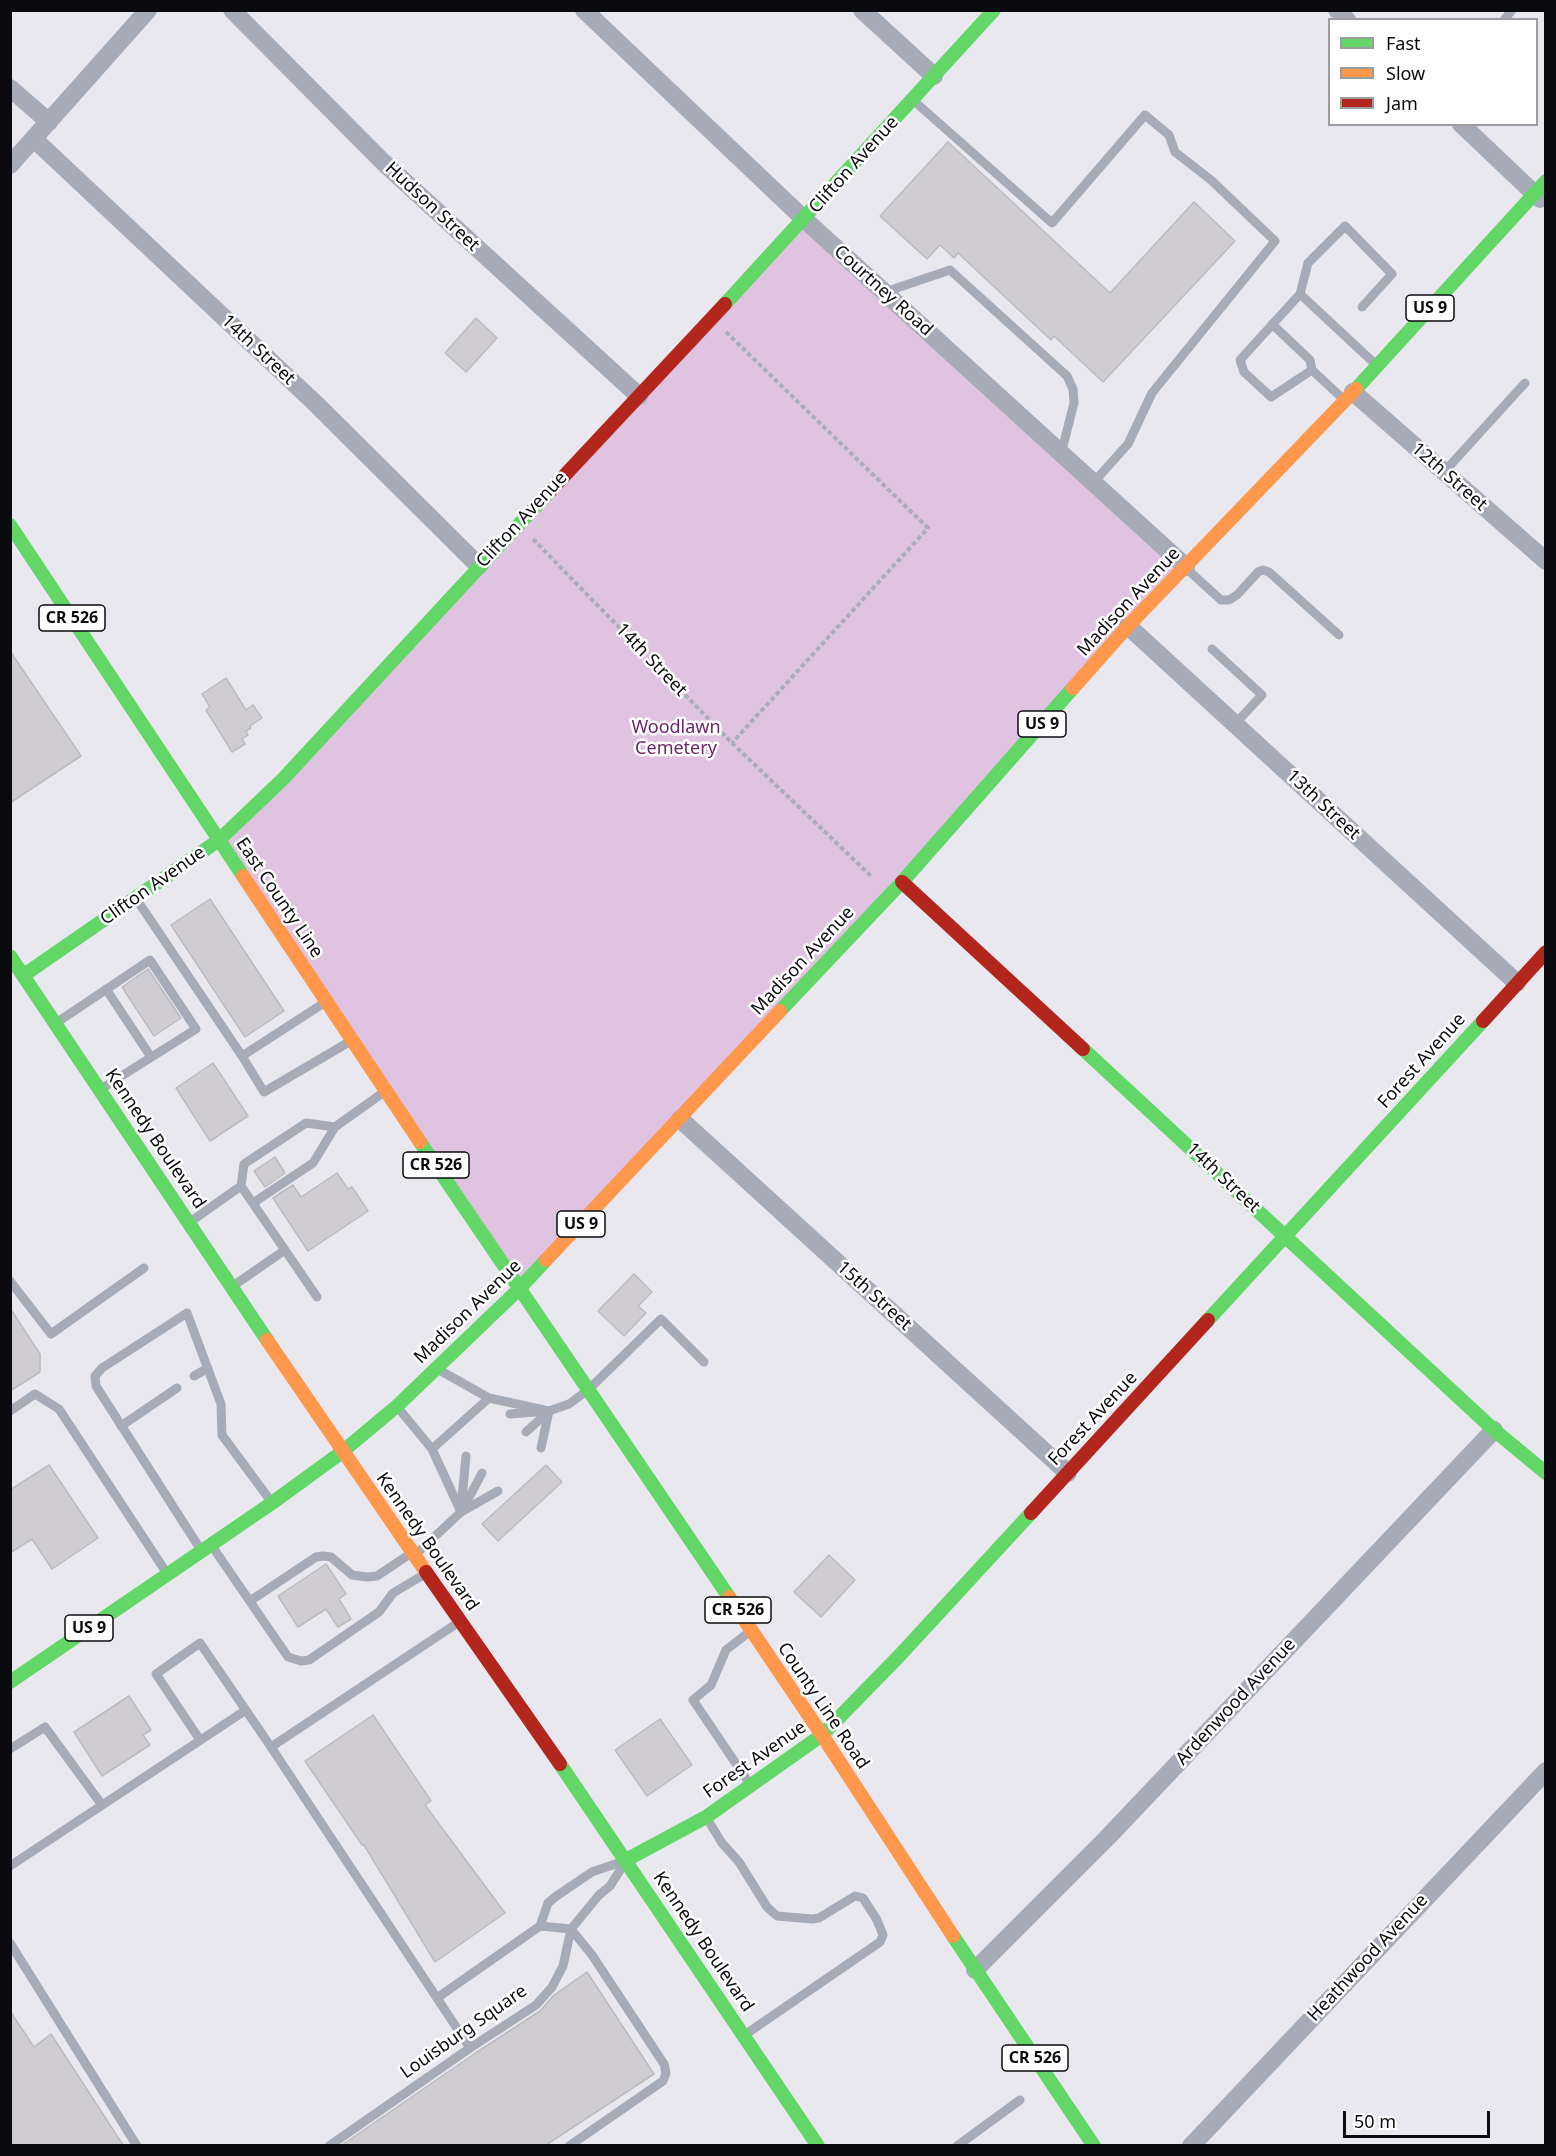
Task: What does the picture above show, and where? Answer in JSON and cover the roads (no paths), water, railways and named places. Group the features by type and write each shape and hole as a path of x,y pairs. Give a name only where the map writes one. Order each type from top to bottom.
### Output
{"main road":[{"name":"Clifton Avenue","path":"17,980 219,840 283,779 804,219 994,10"},
{"name":"Madison Avenue","path":"10,1682 22,1669 167,1575 342,1452 397,1406 519,1289 902,882 1128,626 1542,193"},
{"name":"East County Line","path":"10,525 519,1289"},
{"name":"14th Street","path":"902,882 1494,1430 1545,1473"},
{"name":"Forest Avenue","path":"626,1860 706,1817 822,1735 908,1647 1545,952"},
{"name":"Kennedy Boulevard","path":"10,956 17,980 55,1024 412,1555 461,1621 626,1860 818,2145"},
{"name":"County Line Road","path":"519,1289 822,1735 975,1971 1094,2145"}],"street":[{"path":"10,165 148,10"},
{"name":"Hudson Street","path":"232,10 383,162 639,396"},
{"name":"Courtney Road","path":"584,10 804,219 1186,567"},
{"path":"862,10 934,76"},
{"path":"10,88 49,122"},
{"path":"1463,126 1542,193"},
{"name":"14th Street","path":"34,139 315,403 479,566"},
{"name":"12th Street","path":"1349,396 1444,472 1545,561"},
{"name":"13th Street","path":"1128,626 1517,983"},
{"name":"15th Street","path":"680,1119 1068,1473"},
{"name":"Ardenwood Avenue","path":"975,1971 1107,1838 1494,1430"},
{"name":"Heathwood Avenue","path":"1191,2145 1545,1771"}],"lane":[{"path":"913,100 1052,223 1145,115 1169,135 1175,152 1211,180 1275,241 1152,393 1128,444 1093,483"},
{"path":"1312,370 1271,397 1244,372 1240,360 1300,294 1308,263 1345,226 1392,274 1362,307"},
{"path":"885,293 950,270 1066,376 1073,389 1074,402 1061,454"},
{"path":"1300,294 1377,366"},
{"path":"1272,324 1310,360 1312,370 1349,396"},
{"path":"1444,472 1525,383"},
{"path":"1186,567 1221,600 1229,600 1237,595 1258,572 1263,570 1269,572 1339,635"},
{"path":"1212,649 1262,695 1235,724"},
{"path":"136,898 264,1092 352,1040"},
{"path":"55,1024 150,960 196,1029 99,1090"},
{"path":"106,989 151,1057"},
{"path":"242,1056 326,1001"},
{"path":"253,1203 313,1163 335,1127 386,1091"},
{"path":"317,1298 241,1186 244,1164 306,1123 335,1127"},
{"path":"190,1222 241,1186"},
{"path":"233,1286 285,1250"},
{"path":"10,1281 51,1334 144,1268"},
{"path":"272,1503 222,1435 221,1404 187,1313 102,1368 95,1376 96,1386 122,1426 206,1548 250,1601 288,1657 301,1661 309,1660 380,1612 393,1593 426,1573"},
{"path":"510,1414 549,1411 570,1404 588,1390 661,1319 704,1362"},
{"path":"194,1376 208,1368"},
{"path":"436,1368 489,1398 549,1411"},
{"path":"122,1426 177,1388"},
{"path":"10,1411 35,1394 59,1409 167,1575"},
{"path":"432,1449 489,1398"},
{"path":"397,1406 432,1449 461,1512"},
{"path":"526,1432 549,1411"},
{"path":"541,1448 549,1411"},
{"path":"461,1512 466,1456"},
{"path":"461,1512 482,1473"},
{"path":"250,1601 316,1557 331,1557 352,1575 377,1576 412,1555 461,1512 498,1491"},
{"path":"271,1747 461,1621"},
{"path":"751,1785 693,1700 711,1685 726,1650 752,1631"},
{"path":"200,1740 156,1674 200,1643 470,2048"},
{"path":"10,1866 246,1710"},
{"path":"10,1749 45,1727 102,1805"},
{"path":"706,1817 722,1844 739,1862 767,1907 777,1916 819,1918 855,1896 863,1898 877,1920 883,1935 880,1942 744,2035"},
{"path":"437,1998 540,1926 548,1903 555,1897 592,1872 626,1860"},
{"name":"Louisburg Square","path":"329,2145 536,2005 552,1987 563,1966 571,1929 599,1895 610,1886 626,1860"},
{"path":"540,1926 571,1929 592,1955 664,2064 666,2073 663,2081 570,2145"},
{"path":"10,1943 137,2145"},
{"path":"957,2145 1020,2100"}],"park label":[{"name":"Woodlawn Cemetery","path":"676,738"}]}
